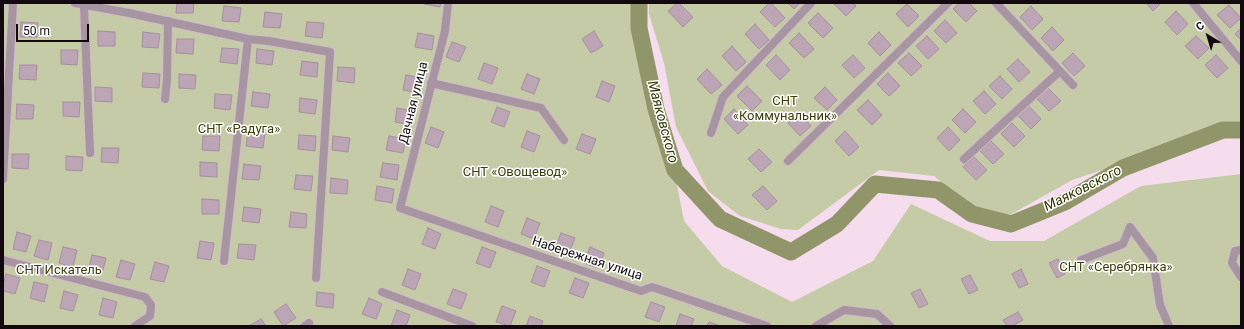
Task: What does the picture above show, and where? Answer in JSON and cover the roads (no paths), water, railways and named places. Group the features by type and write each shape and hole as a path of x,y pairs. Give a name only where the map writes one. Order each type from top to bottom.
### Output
{"street":[{"path":"3,179 13,3"},
{"path":"74,3 168,21 248,39 255,38 330,52 316,278"},
{"name":"Дачная улица","path":"400,208 445,31 448,3"},
{"path":"711,133 723,98 811,3"},
{"path":"788,161 948,3"},
{"path":"996,3 1039,47 1073,85"},
{"path":"1193,3 1241,61"},
{"path":"84,6 90,153"},
{"path":"165,99 167,80 168,21"},
{"path":"224,261 248,39"},
{"path":"964,159 1060,71"},
{"path":"431,83 542,108 564,140"},
{"name":"Набережная улица","path":"400,208 642,291 652,287 767,326"},
{"path":"1081,260 1123,244 1130,227 1153,258 1160,305 1169,326"},
{"path":"1241,250 1235,251 1232,263 1241,277"},
{"path":"3,260 144,297 151,305 150,316 135,326"},
{"path":"382,292 472,326"},
{"path":"816,326 844,310 877,314 890,326"}],"waterway":[{"name":"Маяковского","path":"639,3 639,28 656,109 675,170 720,219 791,252 837,224 875,184 938,190 972,214 1011,224 1065,202 1123,168 1223,130 1241,130"}],"park label":[{"name":"СНТ «Коммунальник»","path":"785,110"},
{"name":"СНТ «Радуга»","path":"239,130"},
{"name":"СНТ «Овощевод»","path":"515,173"},
{"name":"СНТ «Серебрянка»","path":"1116,268"},
{"name":"СНТ Искатель","path":"59,271"}]}
